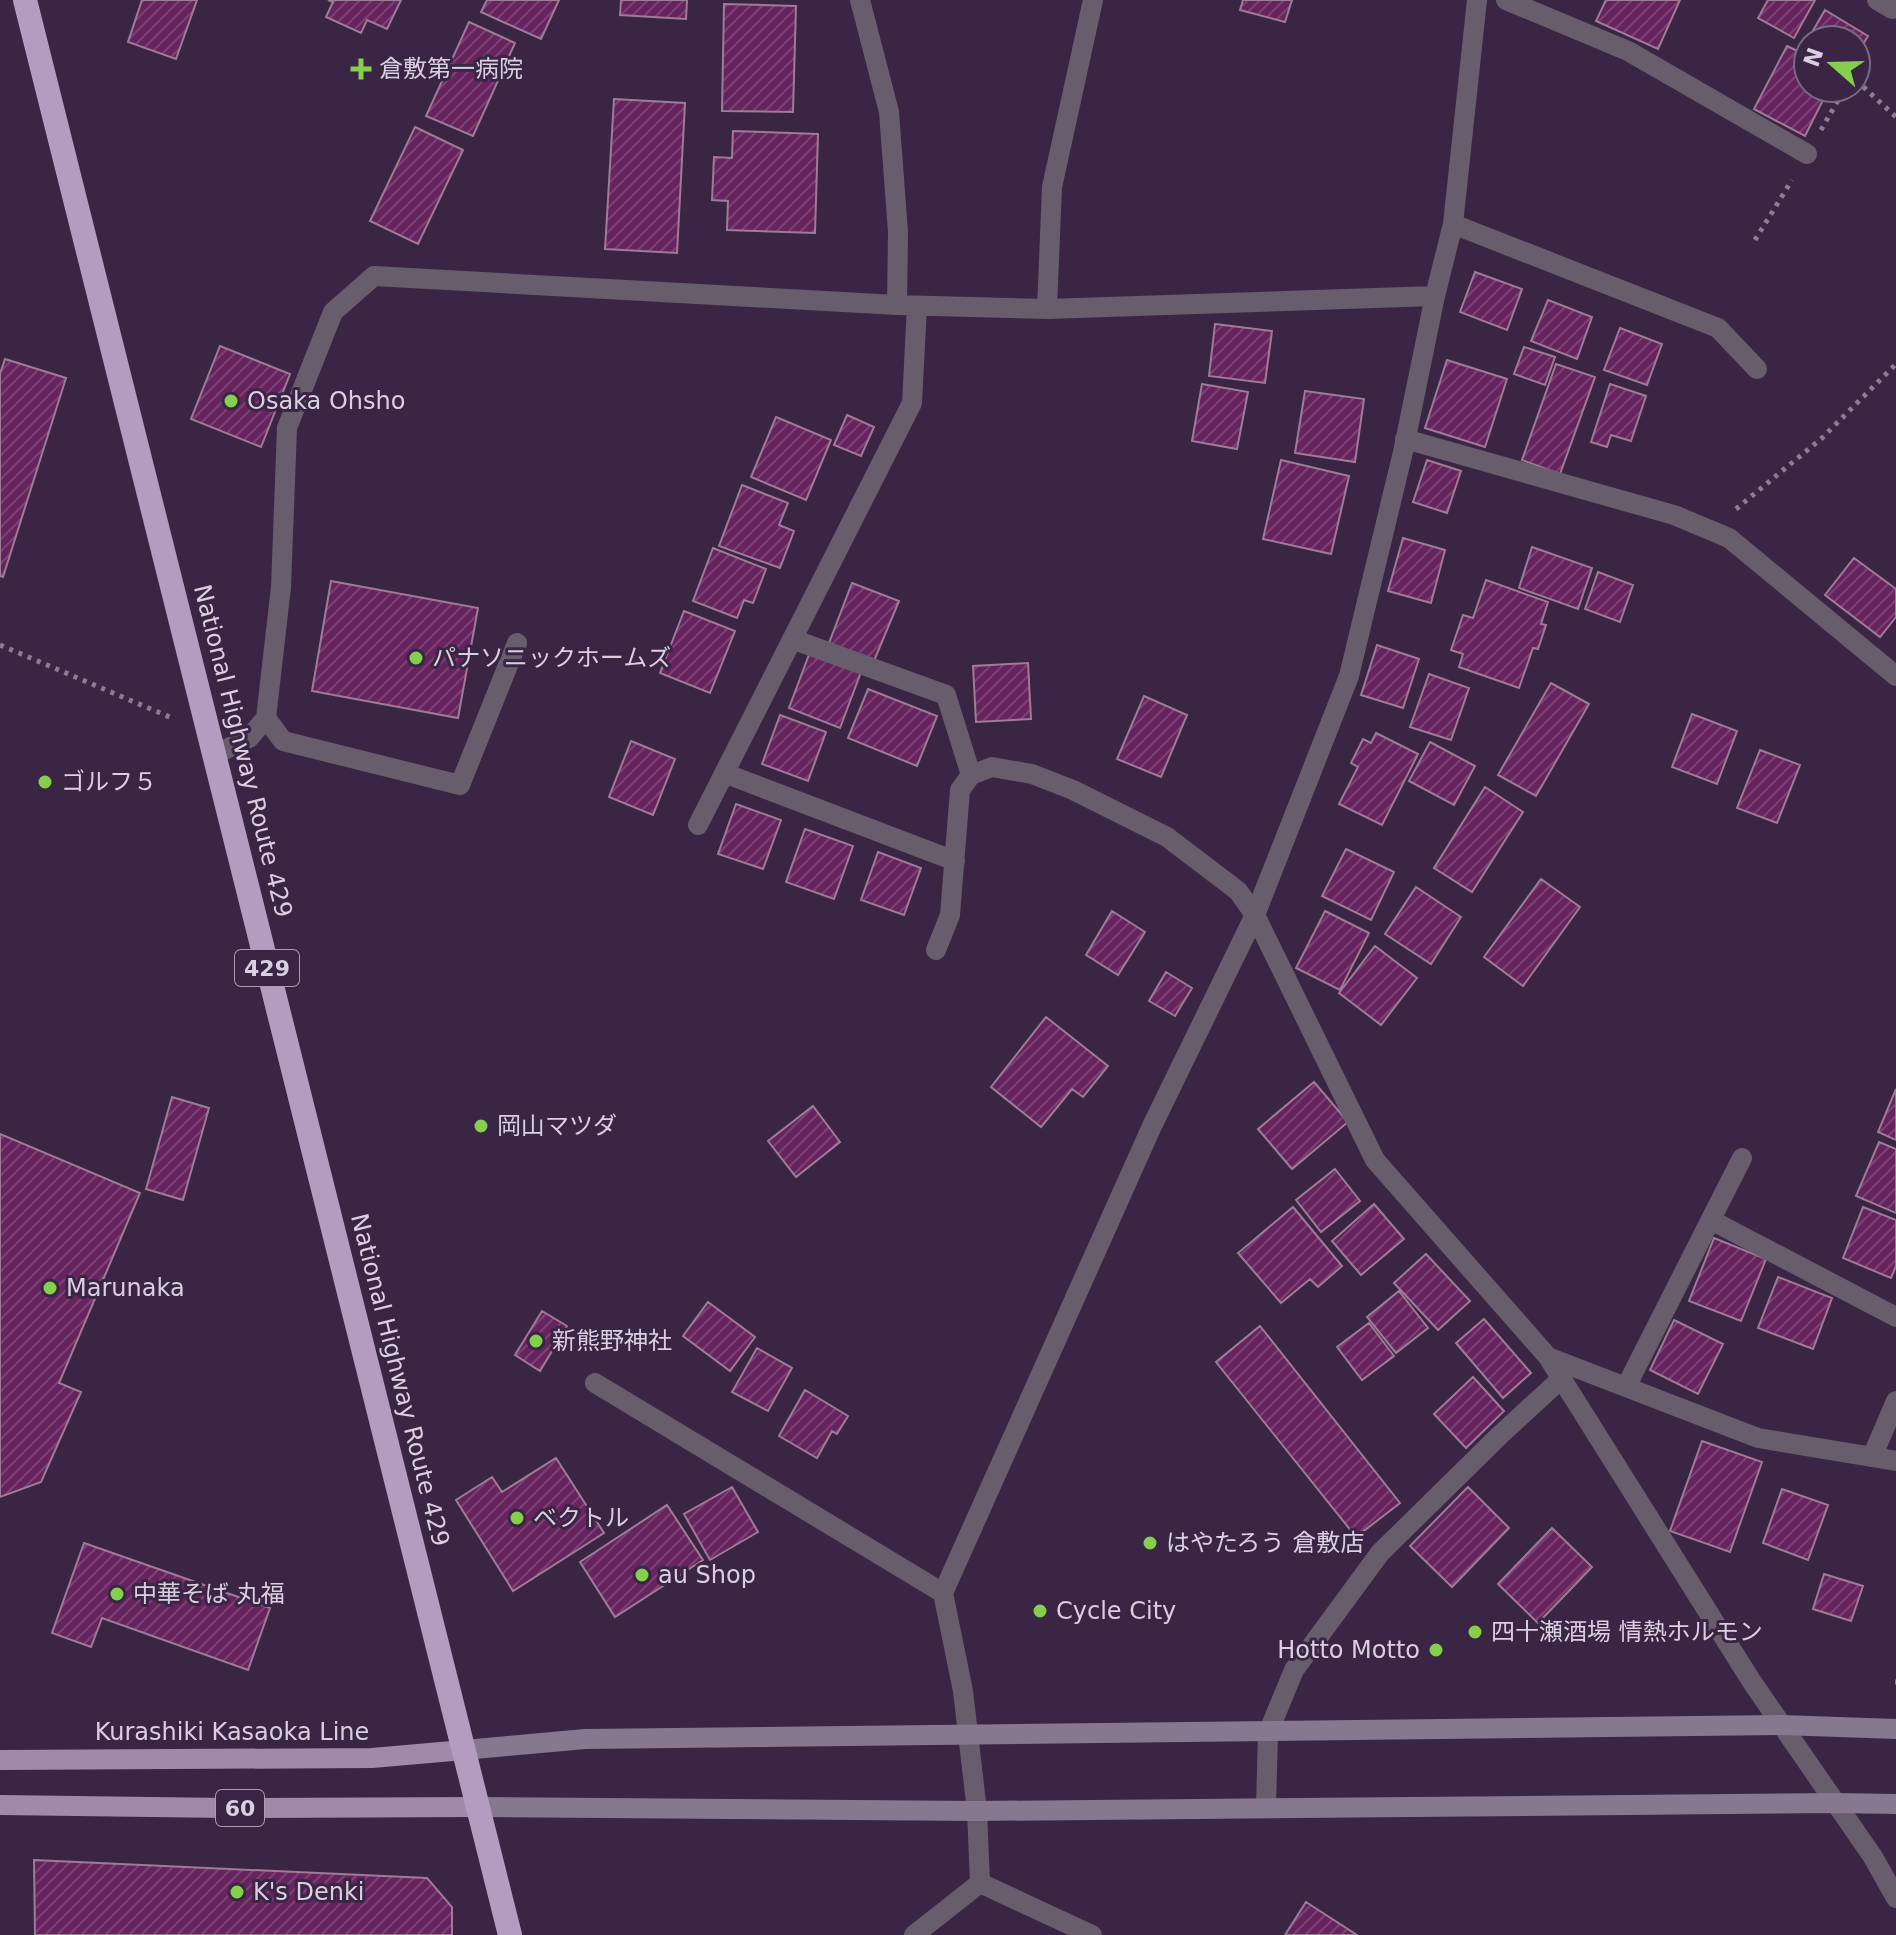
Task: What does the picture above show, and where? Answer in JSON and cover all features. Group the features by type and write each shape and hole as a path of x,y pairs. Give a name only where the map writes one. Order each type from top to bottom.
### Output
{"highway":[{"name":"National Highway Route 429","path":"25,0 510,1935"}],"main road":[{"name":"Kurashiki Kasaoka Line","path":"0,1760 372,1758 464,1750"},
{"name":"60","path":"0,1805 479,1807"}],"street":[{"path":"698,825 912,403 907,306 889,112 860,0"},
{"path":"1047,309 1052,187 1093,0"},
{"path":"980,1883 977,1811 963,1691 943,1593 1152,1126 1255,915 1349,676 1453,224 1477,0"},
{"path":"1506,0 1628,51 1807,154"},
{"path":"1453,224 1718,328 1757,369"},
{"path":"213,744 249,738 266,718 281,587 287,428 333,312 374,276 907,306 1047,309 1435,296"},
{"path":"1405,439 1674,515 1729,538 1896,676"},
{"path":"792,639 946,695 971,775"},
{"path":"266,718 283,741 460,785 517,643"},
{"path":"936,950 950,915 960,790 971,775 992,767 1032,774 1073,790 1167,837 1238,891 1255,915 1375,1160 1548,1357 1752,1682 1873,1857 1896,1898"},
{"path":"724,773 955,861"},
{"path":"1626,1387 1742,1158"},
{"path":"1711,1220 1896,1317"},
{"path":"1548,1357 1758,1438 1896,1461"},
{"path":"1266,1807 1268,1733 1294,1670 1380,1553 1561,1379"},
{"path":"595,1383 943,1593"},
{"path":"1872,1457 1896,1401"},
{"path":"464,1750 585,1739 1782,1725 1896,1729"},
{"path":"479,1807 977,1811 1896,1804"},
{"path":"914,1935 980,1883"},
{"path":"980,1883 1092,1935"}],"path":[{"path":"1872,95 1896,117"},
{"path":"1710,530 1822,438 1896,364"},
{"path":"0,645 213,744"}],"building":[{"path":"142,0 197,0 176,59 128,42"},
{"path":"328,0 401,0 387,29 367,20 361,33 326,17 333,2"},
{"path":"487,0 559,0 541,39 481,12"},
{"path":"621,0 687,0 686,19 620,15"},
{"path":"1243,0 1292,0 1285,22 1240,10"},
{"path":"1606,0 1680,0 1658,49 1596,21"},
{"path":"1768,0 1815,0 1802,24 1792,24 1792,37 1758,18"},
{"path":"724,4 796,6 793,112 722,111"},
{"path":"1825,10 1848,24 1817,24"},
{"path":"469,22 515,43 473,136 426,116"},
{"path":"1787,46 1792,48 1792,104 1821,104 1805,136 1754,109"},
{"path":"614,99 685,103 677,253 605,249"},
{"path":"415,127 463,150 418,244 370,221"},
{"path":"733,131 818,134 815,233 727,230 728,201 712,200 714,157 732,158"},
{"path":"1475,272 1522,289 1507,330 1460,312"},
{"path":"1548,300 1592,317 1577,359 1531,341"},
{"path":"1215,324 1272,331 1265,383 1209,376"},
{"path":"1620,328 1662,344 1647,385 1604,370"},
{"path":"220,346 290,374 261,447 191,419"},
{"path":"1524,347 1555,357 1545,385 1514,374"},
{"path":"5,359 66,378 3,577 0,576 0,374"},
{"path":"1447,360 1507,379 1485,447 1425,428"},
{"path":"1556,364 1595,377 1560,474 1522,460"},
{"path":"1202,384 1248,392 1237,449 1192,441"},
{"path":"1610,384 1646,396 1631,441 1611,435 1607,447 1591,442"},
{"path":"1305,391 1364,399 1355,462 1295,453"},
{"path":"847,415 874,427 861,456 834,445"},
{"path":"776,417 831,440 806,500 751,477"},
{"path":"1281,460 1349,476 1331,554 1263,539"},
{"path":"1427,460 1461,471 1447,513 1413,502"},
{"path":"742,485 788,503 779,525 794,531 780,568 719,546"},
{"path":"1403,538 1445,550 1431,603 1388,591"},
{"path":"1532,547 1592,568 1578,609 1519,588"},
{"path":"713,548 766,569 753,603 744,600 737,618 693,601"},
{"path":"1854,558 1896,589 1896,617 1880,637 1825,595"},
{"path":"1598,572 1633,585 1620,622 1585,609"},
{"path":"1486,580 1548,602 1541,624 1546,625 1538,649 1533,648 1519,688 1459,667 1463,654 1451,650 1463,615 1473,618"},
{"path":"331,581 478,608 458,718 312,691"},
{"path":"852,583 899,601 874,661 829,643"},
{"path":"684,611 735,631 710,693 660,673"},
{"path":"1377,645 1419,659 1403,708 1361,695"},
{"path":"810,652 861,672 840,728 789,708"},
{"path":"1028,663 1031,719 976,722 973,666"},
{"path":"1429,674 1469,688 1451,740 1410,727"},
{"path":"1551,683 1589,704 1536,796 1498,775"},
{"path":"868,689 937,716 917,766 848,738"},
{"path":"1144,696 1187,715 1161,777 1117,759"},
{"path":"1692,714 1737,731 1717,784 1672,767"},
{"path":"780,715 826,732 808,781 762,764"},
{"path":"1376,733 1418,754 1382,825 1339,804 1358,767 1351,763 1363,739 1371,743"},
{"path":"631,741 675,759 653,815 609,797"},
{"path":"1430,742 1475,766 1454,805 1409,781"},
{"path":"1760,750 1800,765 1777,823 1737,808"},
{"path":"1485,787 1523,812 1472,892 1434,868"},
{"path":"736,804 781,820 763,869 718,854"},
{"path":"805,829 853,846 834,899 786,882"},
{"path":"1346,849 1394,872 1371,920 1322,896"},
{"path":"878,852 921,868 904,915 861,900"},
{"path":"1541,879 1580,907 1523,986 1484,957"},
{"path":"1416,887 1461,917 1431,964 1385,934"},
{"path":"1112,911 1145,932 1118,975 1086,955"},
{"path":"1325,911 1369,933 1340,990 1296,968"},
{"path":"1375,946 1417,978 1381,1025 1339,993"},
{"path":"1166,972 1192,988 1175,1016 1149,1001"},
{"path":"1046,1017 1108,1066 1083,1097 1072,1089 1041,1127 991,1087"},
{"path":"1314,1082 1348,1122 1292,1169 1258,1129"},
{"path":"1896,1089 1896,1140 1878,1132"},
{"path":"172,1097 209,1108 183,1200 146,1189"},
{"path":"813,1106 840,1142 796,1177 768,1141"},
{"name":"Marunaka","path":"0,1134 140,1193 59,1383 81,1392 41,1482 0,1497"},
{"path":"1879,1142 1896,1149 1896,1213 1856,1196"},
{"path":"1335,1169 1360,1201 1321,1232 1296,1200"},
{"path":"1374,1204 1404,1239 1361,1275 1332,1241"},
{"path":"1293,1207 1342,1266 1318,1287 1310,1279 1281,1303 1238,1253"},
{"path":"1863,1207 1896,1220 1896,1266 1891,1278 1843,1258"},
{"path":"1714,1238 1766,1259 1741,1321 1689,1301"},
{"path":"1426,1254 1470,1301 1438,1330 1394,1283"},
{"path":"1778,1277 1832,1298 1813,1349 1758,1328"},
{"path":"1399,1291 1428,1328 1396,1353 1367,1317"},
{"path":"708,1302 755,1337 730,1371 683,1336"},
{"path":"542,1311 567,1326 540,1371 515,1355"},
{"path":"1484,1319 1531,1373 1503,1398 1456,1343"},
{"path":"1674,1320 1723,1344 1698,1394 1650,1370"},
{"path":"1369,1323 1394,1356 1362,1380 1337,1347"},
{"path":"1260,1326 1400,1503 1356,1537 1216,1362"},
{"path":"757,1348 792,1368 768,1411 732,1392"},
{"path":"1473,1377 1504,1411 1466,1448 1434,1414"},
{"path":"805,1390 848,1416 837,1434 832,1431 817,1458 779,1436"},
{"path":"1702,1441 1762,1462 1730,1552 1670,1531"},
{"path":"556,1458 604,1533 513,1591 456,1500 492,1477 502,1492"},
{"path":"732,1487 758,1532 710,1560 684,1514"},
{"path":"1468,1487 1509,1528 1452,1587 1410,1546"},
{"path":"1782,1489 1828,1505 1808,1560 1763,1543"},
{"path":"667,1505 703,1560 615,1617 580,1562"},
{"path":"1552,1528 1592,1567 1538,1623 1498,1584"},
{"path":"84,1543 270,1608 248,1670 102,1618 91,1647 52,1633"},
{"path":"1824,1574 1863,1586 1851,1621 1813,1609"},
{"name":"K's Denki","path":"34,1860 427,1878 452,1907 452,1935 35,1935"},
{"path":"1306,1902 1357,1935 1285,1935"}],"place":[{"name":"倉敷第一病院","path":"361,69"},
{"name":"Osaka Ohsho","path":"231,401"},
{"name":"パナソニックホームズ","path":"416,658"},
{"name":"ゴルフ５","path":"45,782"},
{"name":"岡山マツダ","path":"481,1126"},
{"name":"Marunaka","path":"50,1288"},
{"name":"新熊野神社","path":"536,1341"},
{"name":"ベクトル","path":"517,1518"},
{"name":"はやたろう 倉敷店","path":"1150,1543"},
{"name":"au Shop","path":"642,1575"},
{"name":"中華そば 丸福","path":"117,1594"},
{"name":"Cycle City","path":"1040,1611"},
{"name":"四十瀬酒場 情熱ホルモン","path":"1475,1632"},
{"name":"Hotto Motto","path":"1436,1650"},
{"name":"K's Denki","path":"237,1892"}]}
